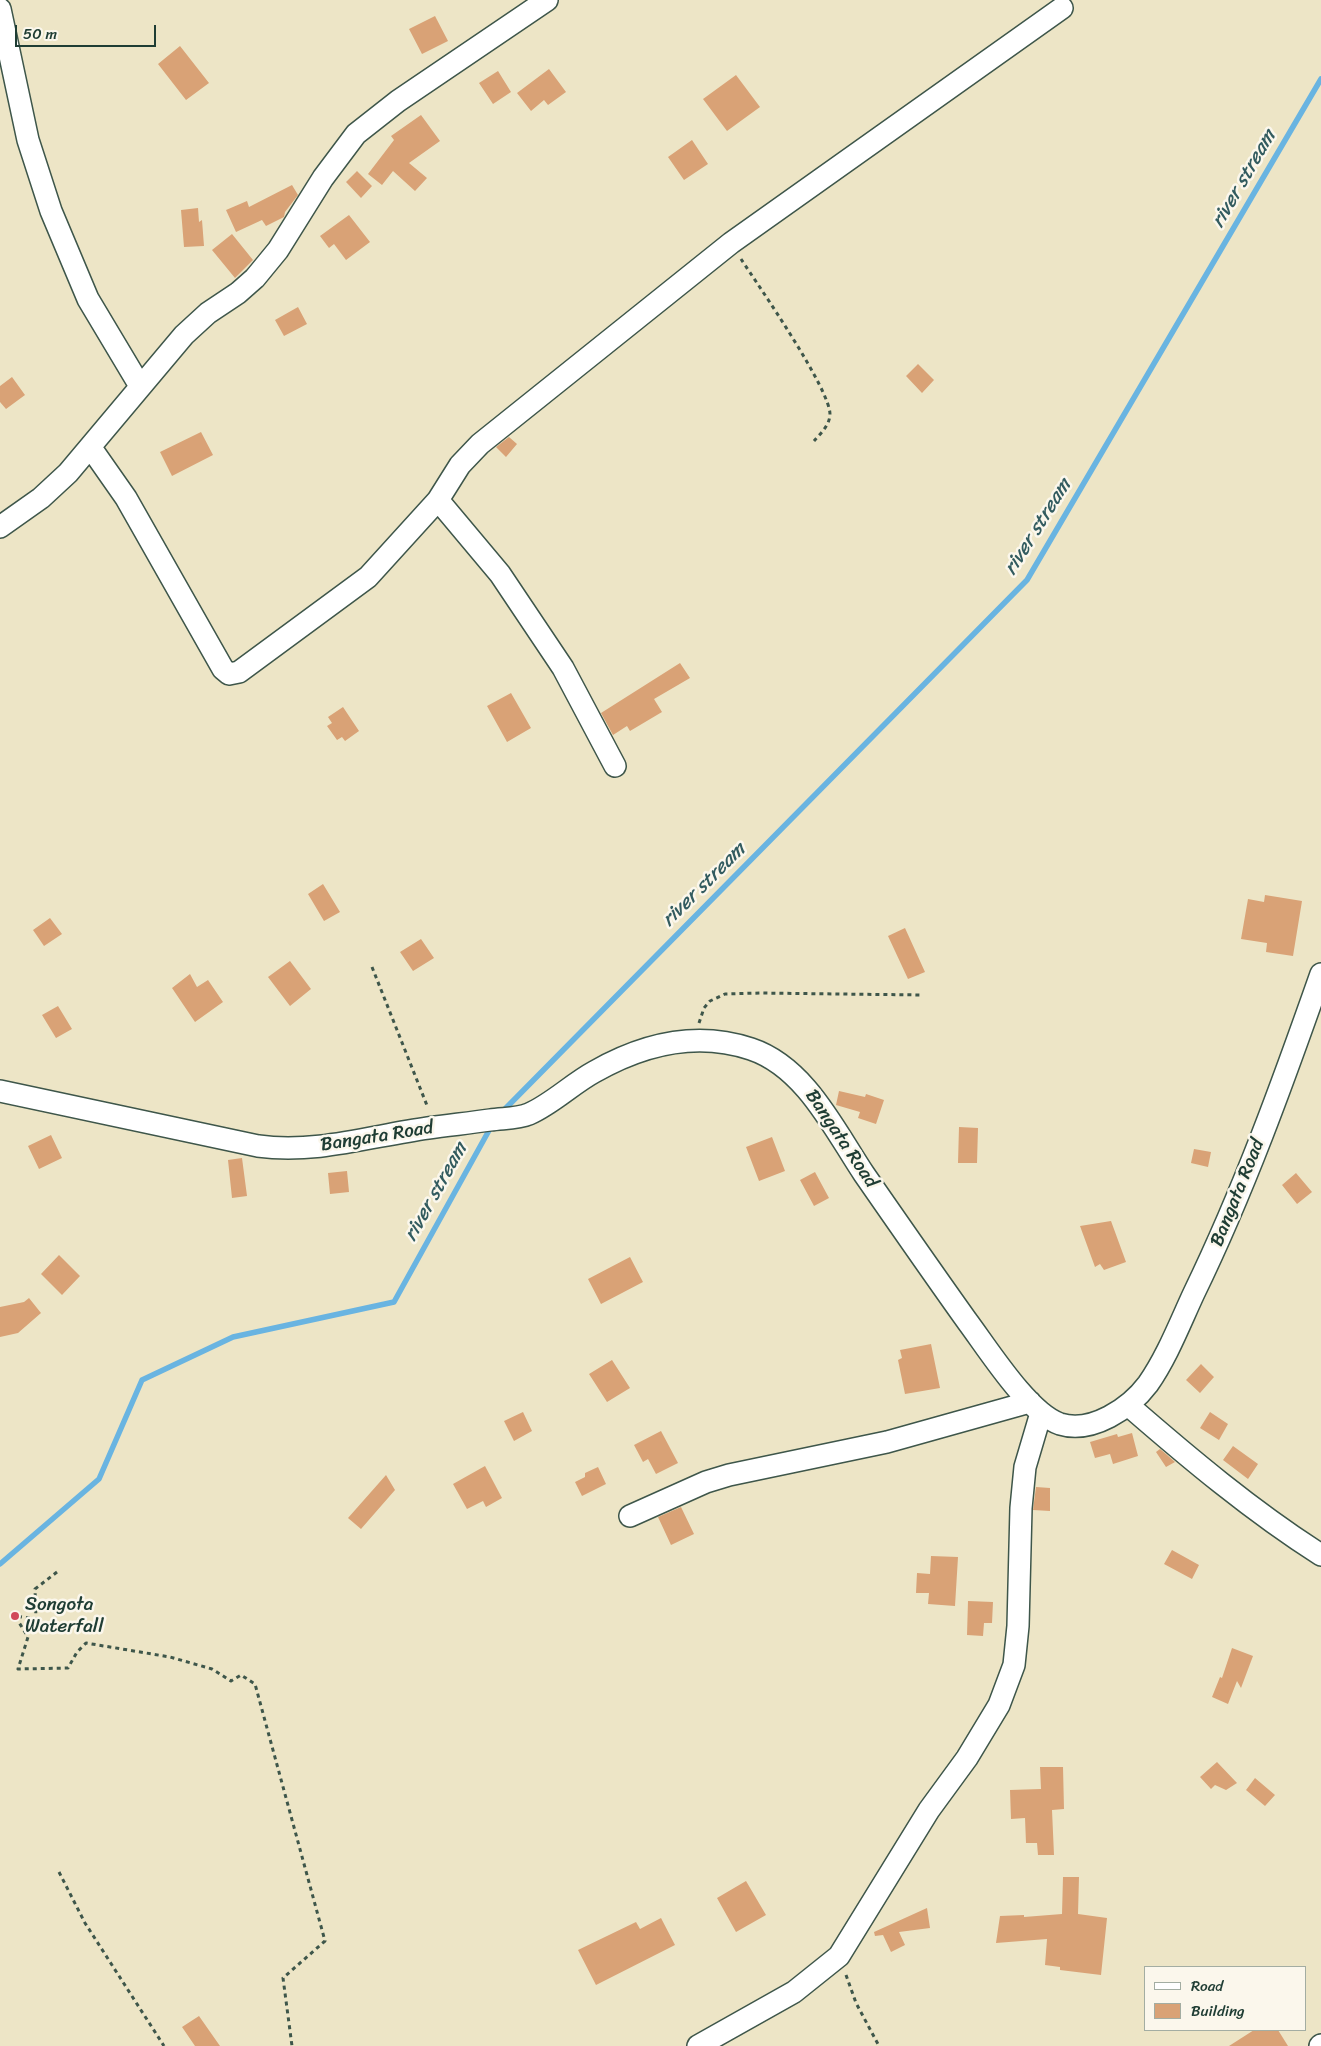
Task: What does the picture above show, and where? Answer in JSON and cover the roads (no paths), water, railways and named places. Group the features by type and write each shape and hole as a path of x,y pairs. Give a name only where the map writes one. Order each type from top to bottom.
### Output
{"street":[{"path":"0,528 41,498 68,473 190,329 255,278 278,250 323,178 356,134 398,102 547,0"},
{"path":"91,448 126,498 222,669 229,674 239,672 368,577 438,500 460,465 480,444 731,243 1062,8"},
{"path":"0,9 28,140 51,211 88,299 140,386"},
{"path":"438,500 500,574 563,668 616,766"},
{"name":"Bangata Road","path":"0,1091 210,1136 278,1149 300,1149 527,1114 594,1071 634,1053 664,1043 692,1040 721,1041 754,1050 781,1063 805,1084 902,1231 1010,1379 1036,1407 1058,1423 1071,1426 1085,1425 1102,1420 1128,1405 1148,1384 1169,1347 1224,1232 1288,1068 1321,974"},
{"path":"1128,1405 1176,1447 1228,1488 1316,1545"},
{"path":"630,1516 706,1482 729,1475 887,1442 1036,1407 1025,1467 1021,1508 1021,1574 1014,1665 1003,1696 984,1733 928,1810 839,1956 794,1992 698,2046"}],"waterway":[{"name":"river stream","path":"502,1112 1027,580 1321,79"},
{"name":"river stream","path":"0,1564 99,1479 142,1380 233,1337 394,1302 492,1125"}],"place":[{"name":"Songota Waterfall","path":"15,1616"}]}
